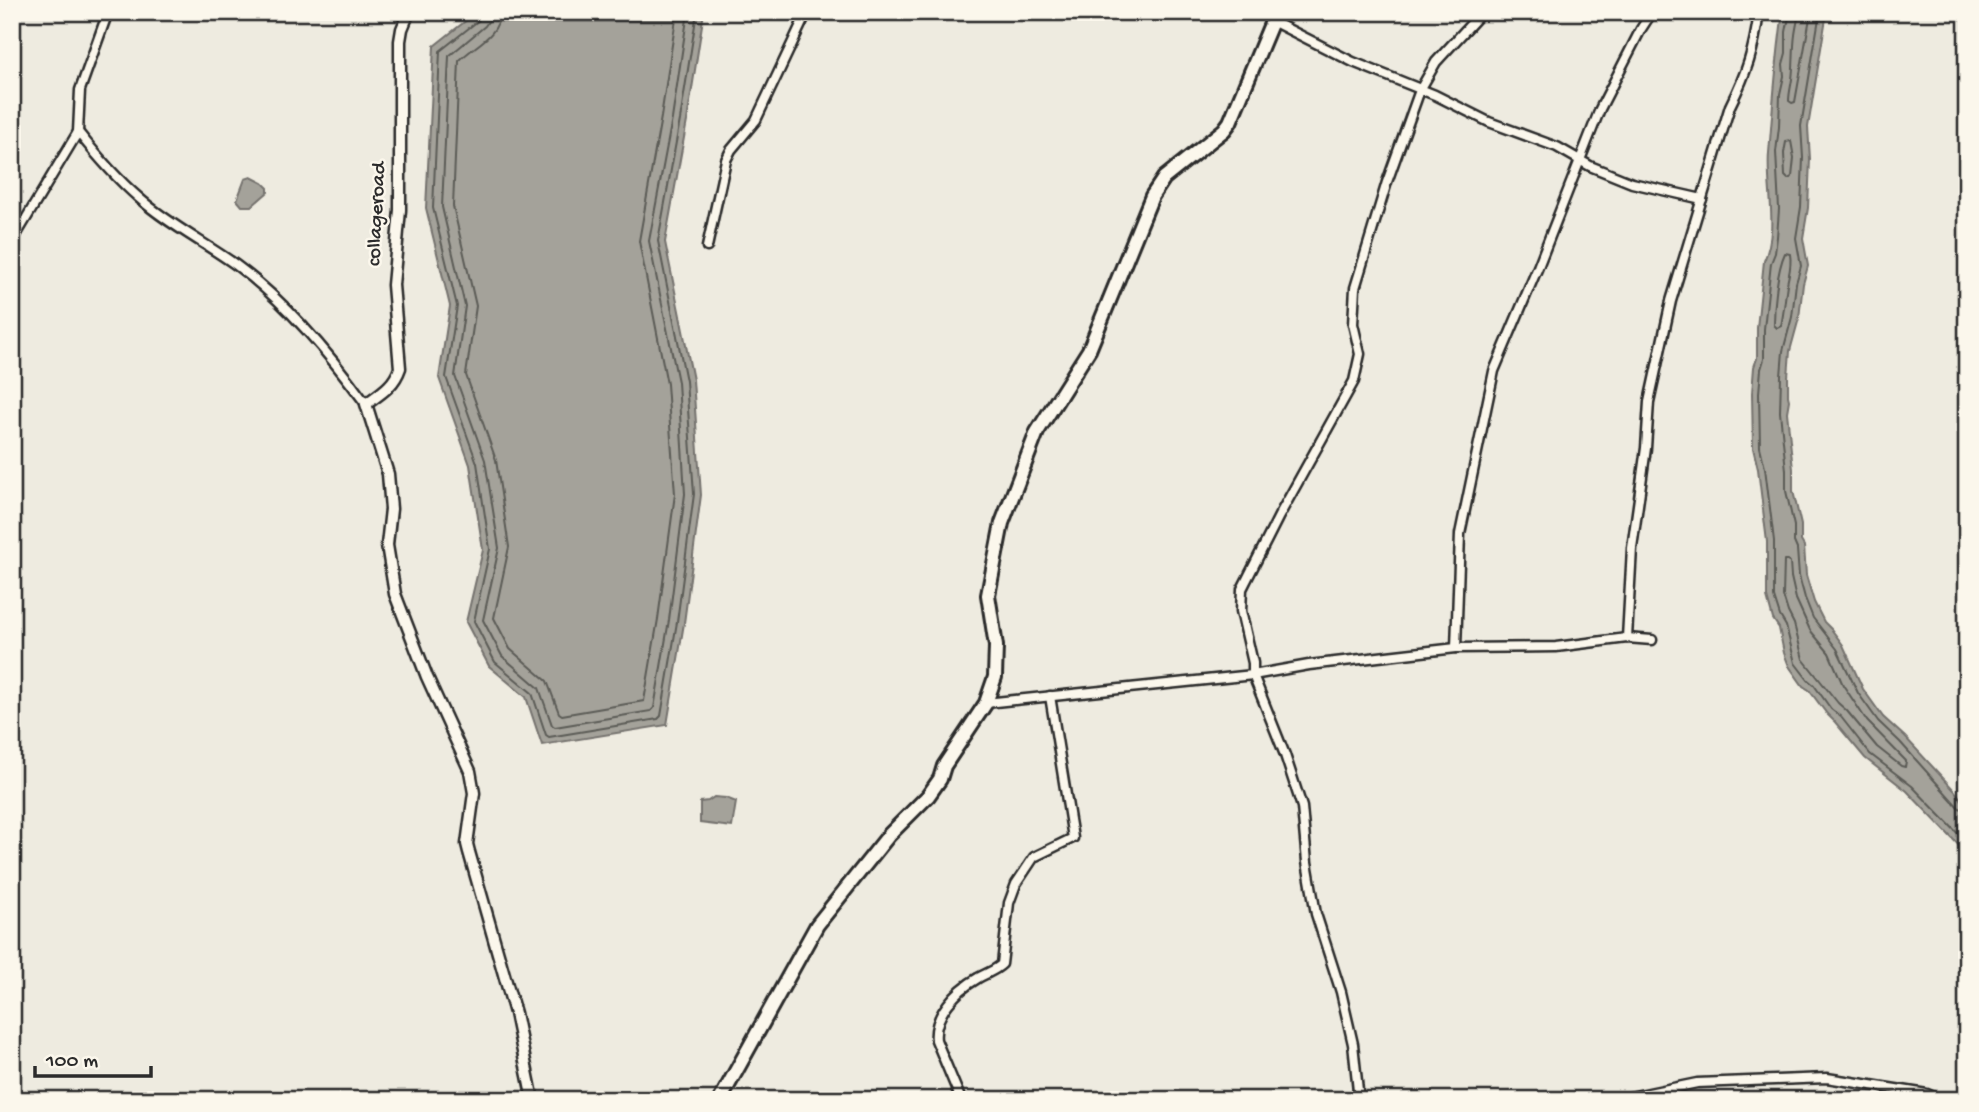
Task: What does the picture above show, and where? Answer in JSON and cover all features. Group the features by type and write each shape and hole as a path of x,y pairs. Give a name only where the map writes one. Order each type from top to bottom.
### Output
{"main road":[{"path":"720,1100 817,925 889,835 928,796 940,779 944,766 986,703 995,677 996,646 988,595 1002,523 1037,432 1089,350 1152,195 1164,178 1224,130 1230,122 1274,17"}],"street":[{"path":"12,242 78,132 80,90 108,12"},
{"name":"collageroad","path":"366,404 391,386 400,368 393,285 400,210 400,41 409,12"},
{"path":"707,247 726,160 756,120 807,12"},
{"path":"1359,1100 1350,1031 1341,992 1316,914 1307,862 1302,807 1285,755 1253,675 1253,663 1241,611 1242,589 1354,381 1360,354 1353,324 1355,288 1387,182 1420,90 1436,62 1482,12"},
{"path":"1456,648 1460,534 1494,371 1600,108 1652,12"},
{"path":"1627,638 1632,548 1646,448 1649,402 1671,300 1730,106 1745,76 1759,12"},
{"path":"1274,17 1353,62 1435,95 1489,122 1557,147 1580,161 1632,183 1702,199"},
{"path":"78,132 101,162 141,200 237,265 259,284 323,348 366,404 388,474 391,509 387,545 395,594 426,677 470,771 474,793 467,844 515,1013 534,1100"},
{"path":"986,703 1253,675 1309,665 1456,648 1556,647 1627,638 1652,640"},
{"path":"961,1100 936,1040 937,1022 968,984 1002,964 1009,903 1016,884 1034,857 1073,838 1050,696"},
{"path":"1615,1100 1697,1083 1827,1078 1927,1094 1941,1100"}],"water":[{"path":"477,12 704,12 665,242 693,380 701,495 667,725 542,745 526,697 489,666 466,622 483,550 470,465 439,378 450,306 426,208 434,46"},
{"path":"1783,12 1827,12 1808,127 1808,208 1803,238 1808,266 1790,351 1788,377 1787,412 1793,491 1801,525 1806,575 1814,602 1824,622 1843,645 1863,689 1883,717 1905,737 1967,807 1967,854 1907,791 1865,758 1803,686 1789,666 1767,597 1767,542 1753,448 1752,393 1764,261 1771,235 1769,153"},
{"path":"251,177 263,183 268,192 252,206 242,206 237,200 245,179"},
{"path":"714,797 736,802 732,827 700,823 700,802"}]}
